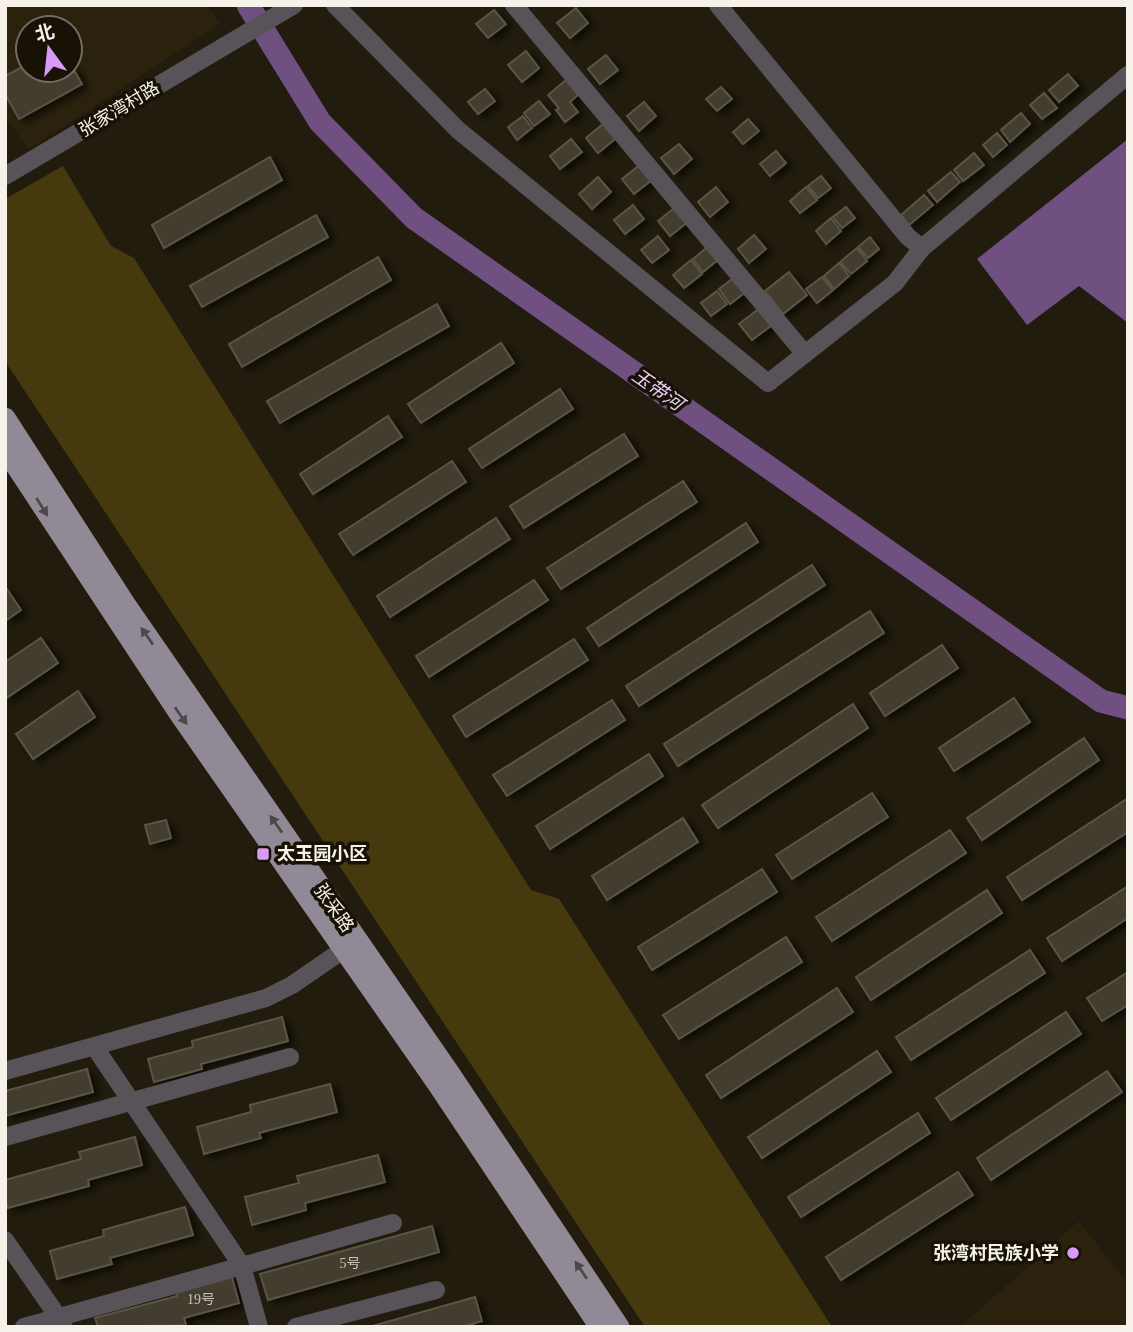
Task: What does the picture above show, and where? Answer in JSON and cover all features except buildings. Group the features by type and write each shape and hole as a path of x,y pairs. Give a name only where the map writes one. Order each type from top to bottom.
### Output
{"main road":[{"name":"张采路","path":"5,418 350,945 437,1083 600,1327"},
{"name":"张采路","path":"5,449 179,713 350,945 450,1074 619,1327"}],"street":[{"path":"335,5 458,130 768,383 895,283 922,248 1128,75"},
{"path":"514,5 805,354"},
{"path":"718,5 908,237 922,248"},
{"name":"张家湾村路","path":"5,176 290,8"},
{"path":"5,1070 266,998 292,985 350,945"},
{"path":"94,1046 242,1266 259,1327"},
{"path":"5,1137 290,1057"},
{"path":"24,1327 61,1322 393,1223"},
{"path":"7,1246 61,1322"},
{"path":"297,1327 436,1290"}],"shaded area":[{"path":"5,5 207,5 220,24 29,149 5,117"},
{"path":"1128,139 1128,323 1079,286 1027,325 977,259"},
{"path":"63,166 111,246 134,258 531,890 559,899 832,1327 645,1327 5,361 5,199"},
{"name":"张湾村民族小学","path":"1079,1221 1128,1284 1128,1327 960,1327"}],"waterway":[{"name":"玉带河","path":"248,5 320,122 414,218 1101,701 1128,708"}],"place":[{"name":"太玉园小区","path":"263,854"},
{"name":"张湾村民族小学","path":"1073,1253"}]}
